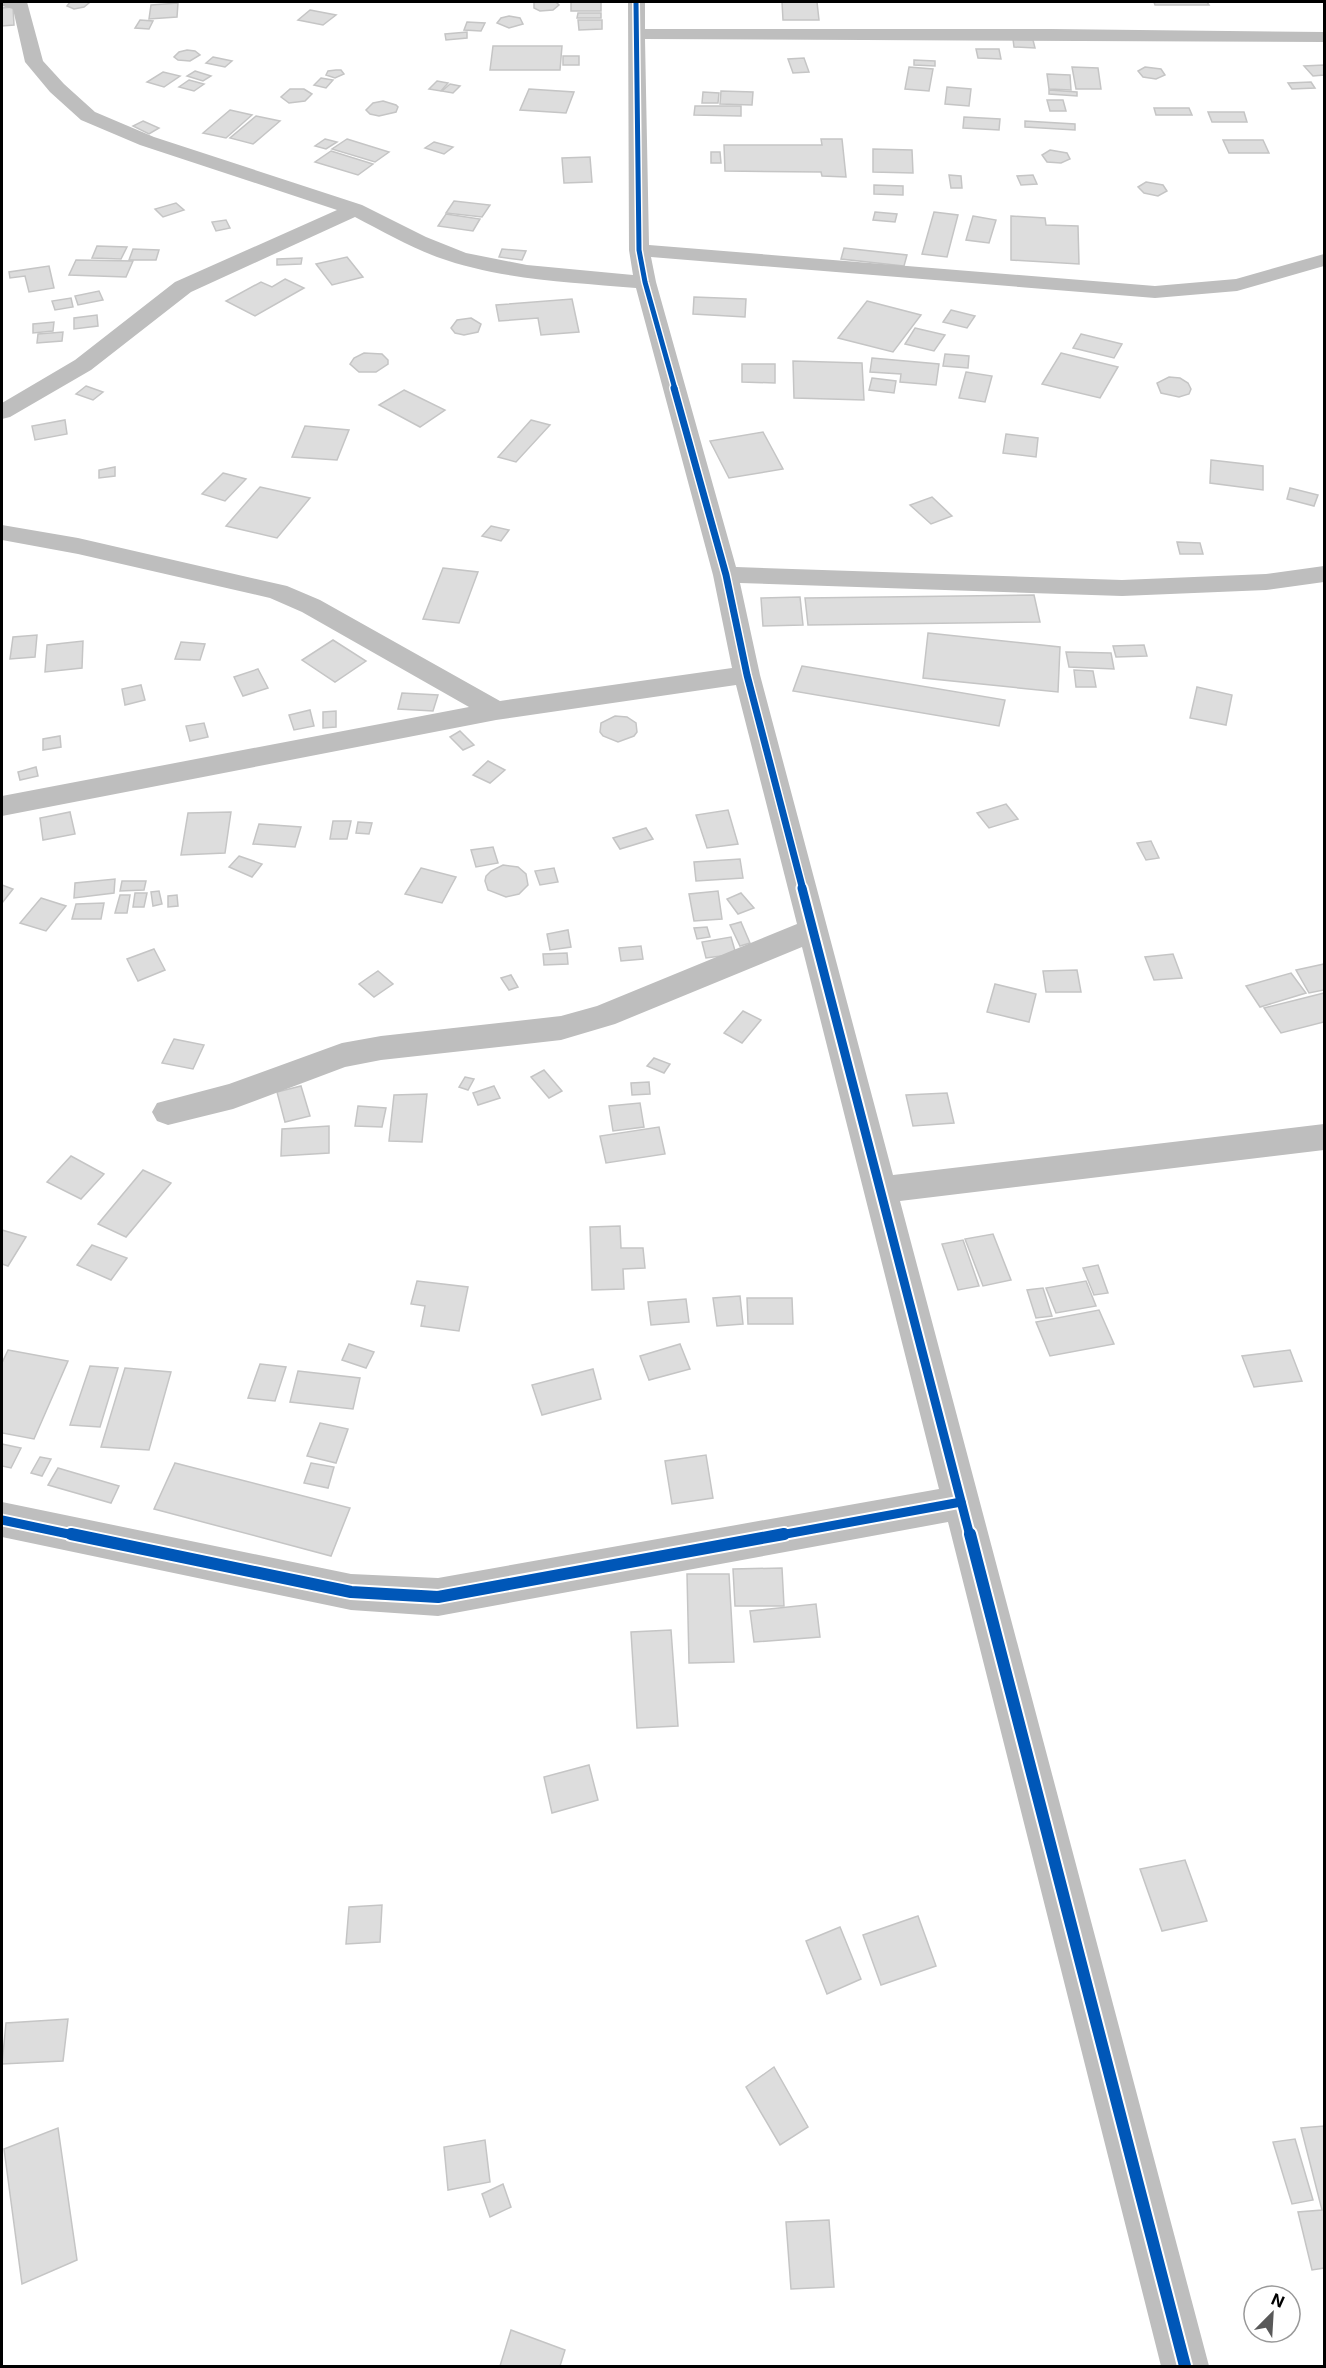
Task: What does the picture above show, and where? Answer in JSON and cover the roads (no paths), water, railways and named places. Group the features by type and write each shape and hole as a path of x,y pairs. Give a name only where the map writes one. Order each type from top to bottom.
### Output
{"street":[{"path":"6,2 21,6 34,62 57,88 88,116 147,141 355,209 422,244 460,258 508,269 645,282"},
{"path":"636,2 639,250 645,282 726,575 747,675 1185,2367"},
{"path":"636,34 1052,34 1324,37"},
{"path":"2,412 83,365 183,287 355,209"},
{"path":"639,250 1155,292 1237,285 1324,260"},
{"path":"4,531 278,592 311,606 496,711"},
{"path":"726,575 1122,588 1266,582 1324,574"},
{"path":"2,806 496,711 747,675"},
{"path":"168,1112 233,1096 342,1055 381,1048 561,1028 604,1016 813,930"},
{"path":"880,1190 1324,1137"},
{"path":"2,1520 351,1592 438,1597 961,1502"}]}
